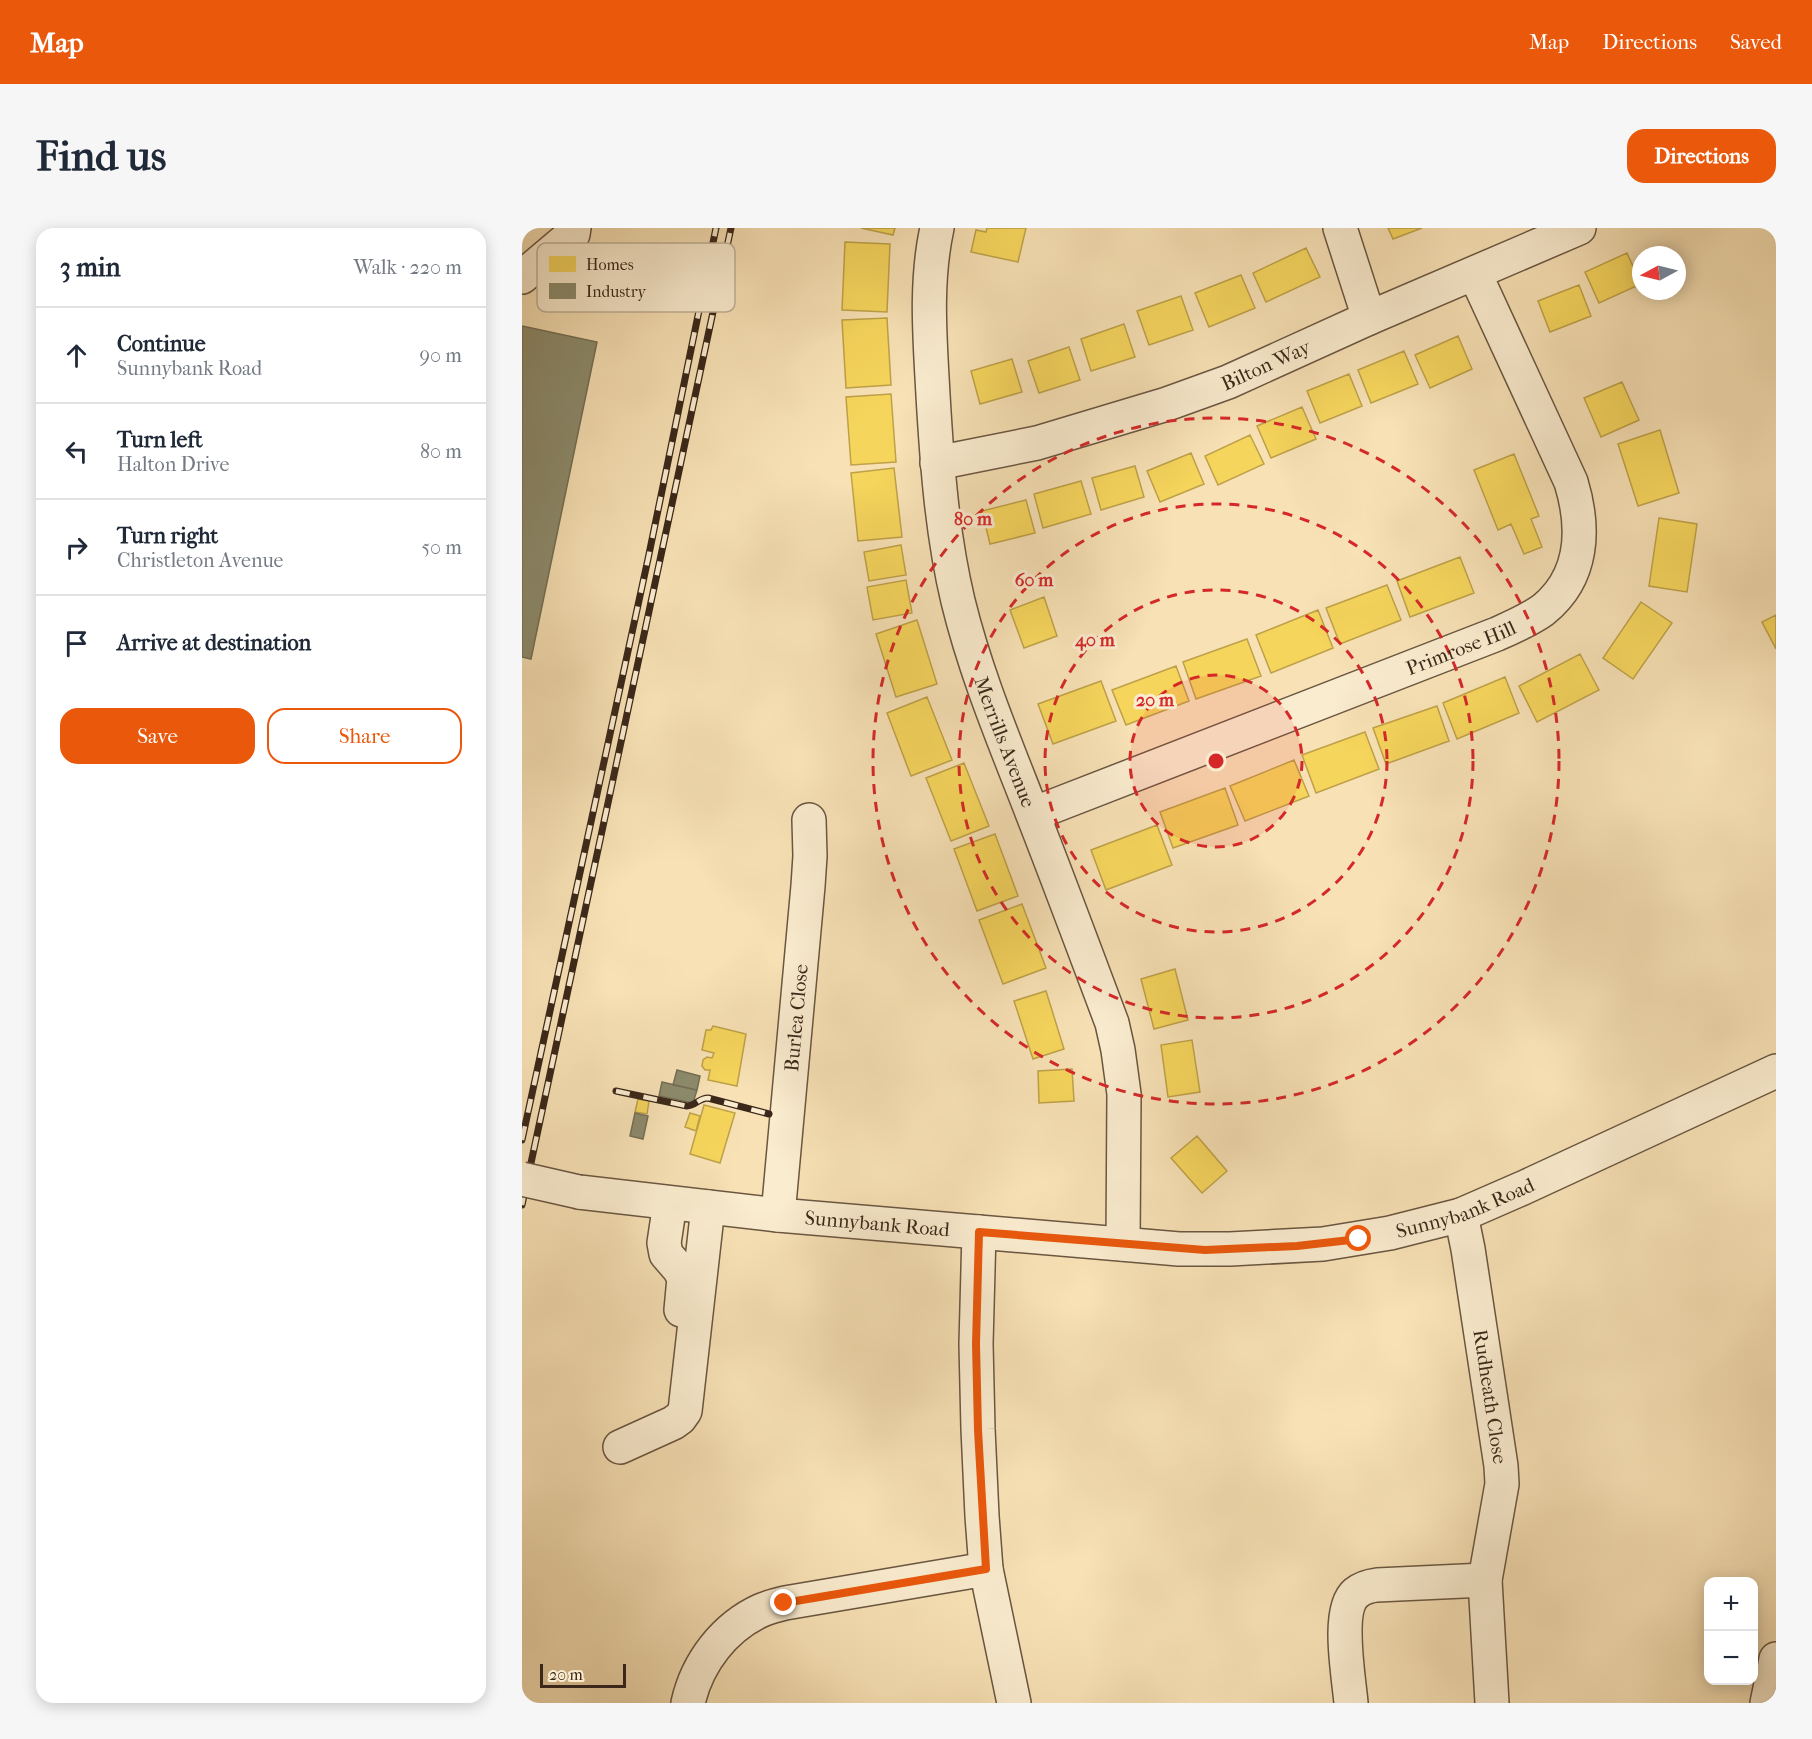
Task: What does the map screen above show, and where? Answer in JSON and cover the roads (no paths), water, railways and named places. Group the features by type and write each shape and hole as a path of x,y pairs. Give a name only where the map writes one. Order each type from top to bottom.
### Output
{"street":[{"path":"562,243 573,234 574,228"},
{"name":"Merrills Avenue","path":"937,228 930,271 928,306 937,463 950,564 959,603 1004,745 1033,814 1112,1023 1124,1094 1123,1244"},
{"path":"1340,228 1369,318"},
{"name":"Bilton Way","path":"937,463 1037,443 1167,404 1228,382 1369,318 1579,228"},
{"path":"522,277 537,264"},
{"name":"Primrose Hill","path":"1033,814 1497,634 1532,617 1559,593 1574,566 1581,537 1578,502 1571,482 1475,274"},
{"name":"Burlea Close","path":"778,1215 808,886 810,820"},
{"name":"Sunnybank Road","path":"522,1179 579,1192 778,1215 1205,1250 1297,1246 1359,1239 1461,1215 1776,1071"},
{"path":"670,1203 664,1243 666,1254 684,1278 672,1380"},
{"path":"620,1447 673,1423 685,1411 708,1207"},
{"name":"Rudheath Close","path":"1461,1215 1502,1466 1502,1484 1485,1580 1491,1703"},
{"path":"979,1232 976,1344 978,1430 986,1569 1014,1703"},
{"path":"688,1703 694,1679 708,1655 728,1632 762,1610 784,1603 986,1569"},
{"path":"1351,1703 1344,1623 1349,1602 1355,1594 1377,1584 1485,1580"}],"railway":[{"path":"713,243 716,228"},
{"path":"728,243 731,228"},
{"path":"522,1140 648,559 699,312"},
{"path":"522,1205 713,312"},
{"path":"616,1091 687,1106 708,1098 769,1114"}]}
